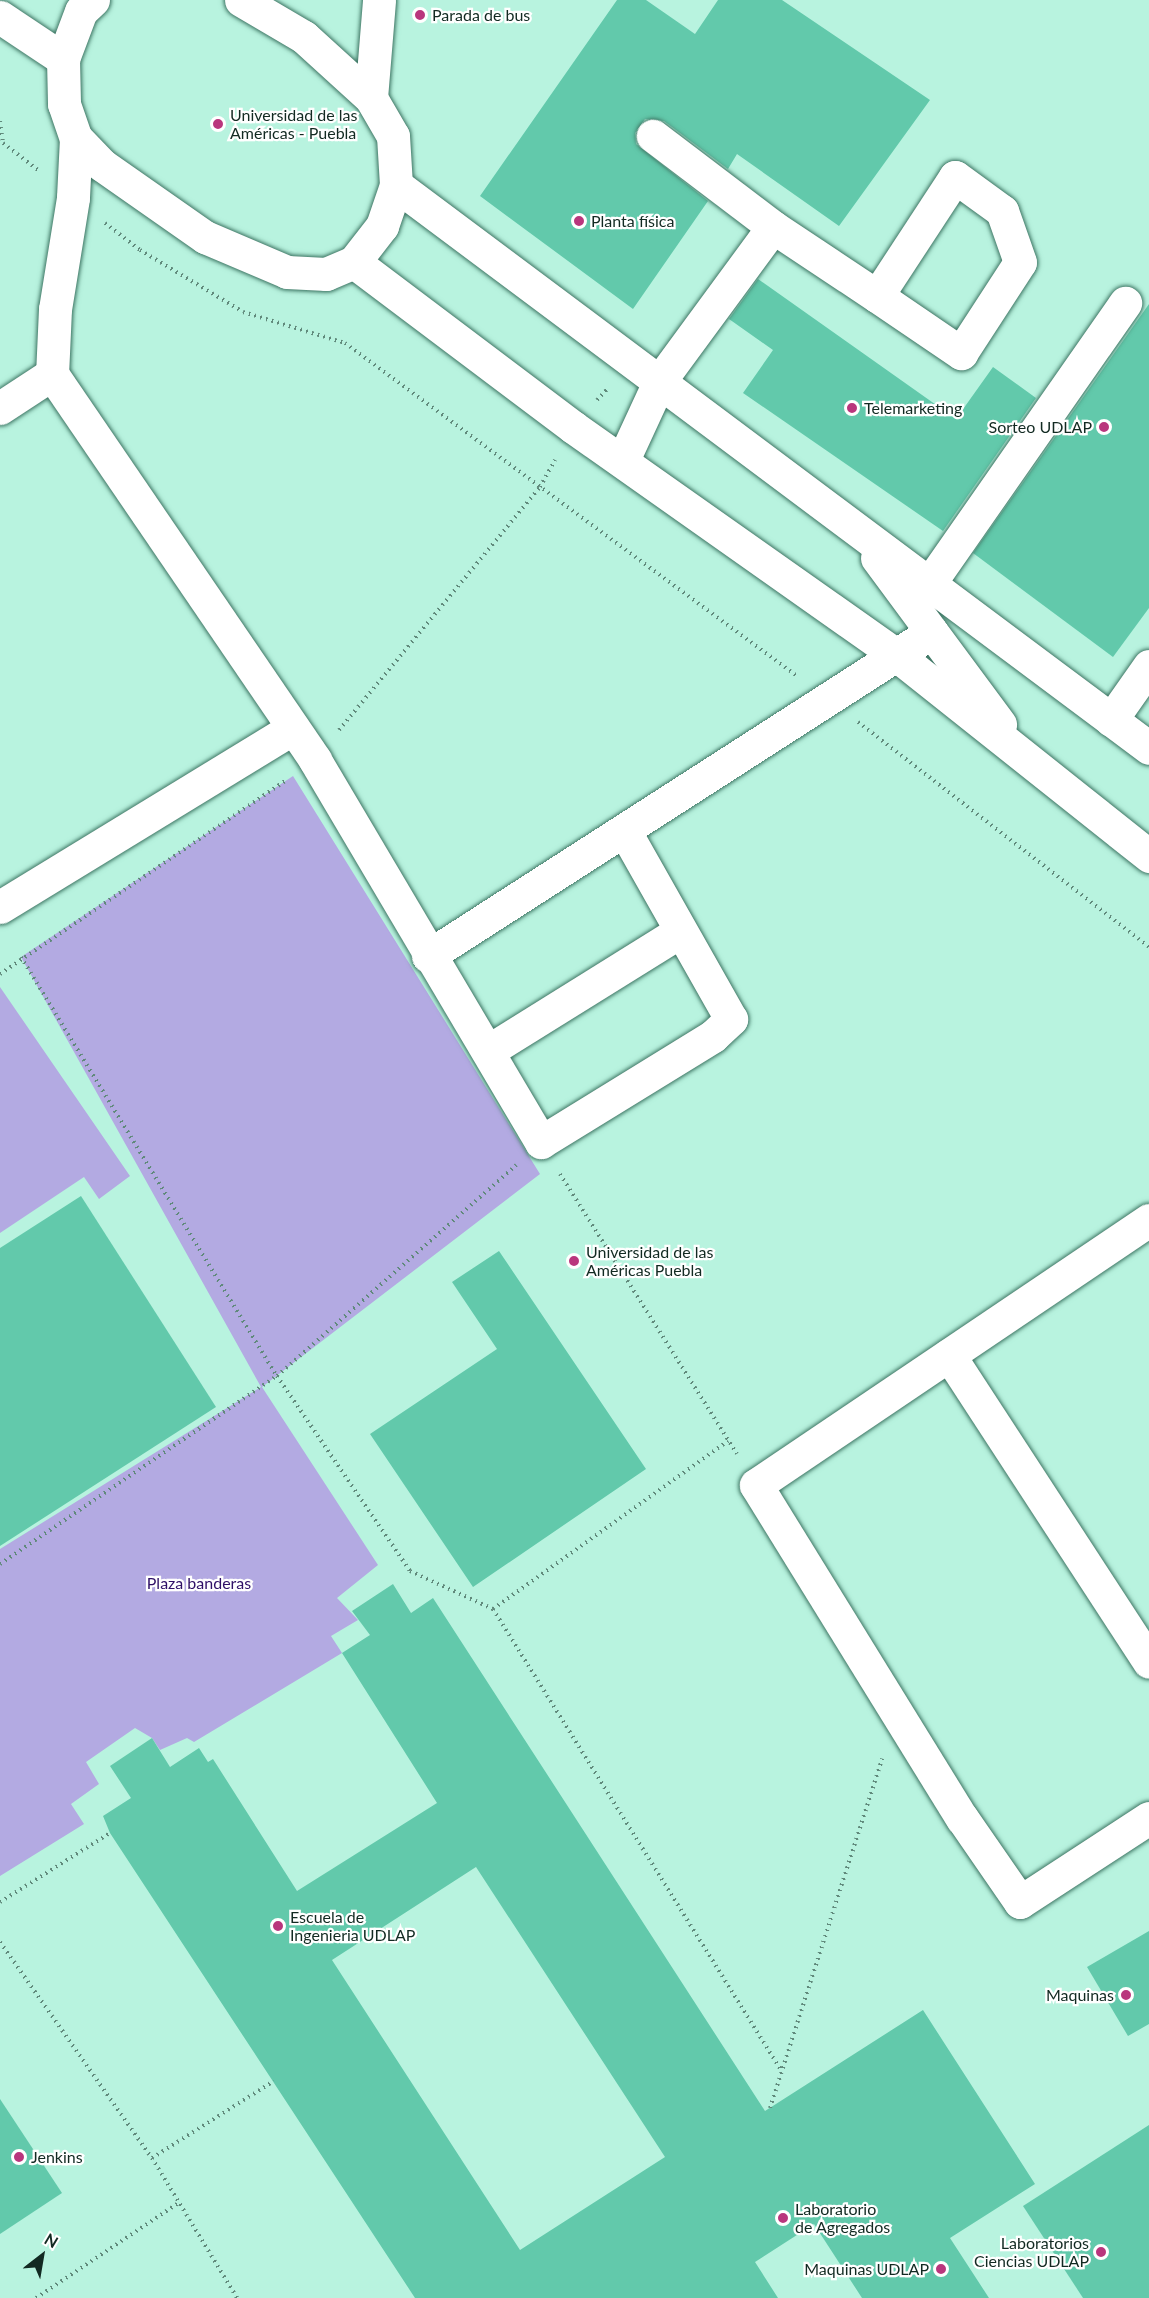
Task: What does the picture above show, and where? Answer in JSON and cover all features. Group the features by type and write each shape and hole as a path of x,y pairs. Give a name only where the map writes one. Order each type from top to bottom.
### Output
{"street":[{"path":"93,0 81,10 63,59 64,104 76,138 73,198 55,309 52,374 315,760 428,956 488,1051 541,1142 713,1036 731,1020 679,932 624,830"},
{"path":"76,138 102,165 205,237 287,272 326,274 354,262 382,226 396,185 393,136 371,98 304,37 241,0"},
{"path":"371,98 379,0"},
{"path":"0,17 63,59"},
{"path":"653,136 773,227 877,297 961,353 1020,262 1002,211 955,177 877,297"},
{"path":"396,185 634,359 659,382 1149,748"},
{"path":"623,460 659,382 773,227"},
{"path":"354,262 573,427 623,460 899,657 1031,765 1149,856"},
{"path":"929,584 1125,303"},
{"path":"0,408 52,374"},
{"path":"855,528 1031,765"},
{"path":"428,956 831,701 899,657 932,632"},
{"path":"1111,720 1149,666"},
{"path":"0,907 293,728"},
{"path":"488,1051 679,932"},
{"path":"1149,1220 756,1485 897,1712 1020,1902 1149,1818"},
{"path":"949,1355 1149,1662"}],"path":[{"path":"0,121 3,143 140,250 243,312 345,343 831,701 1149,947"},
{"path":"0,974 21,957 315,760 540,487 573,427 634,359"},
{"path":"21,957 277,1377 410,1571 493,1609 781,2070"},
{"path":"0,1563 277,1377 541,1142 756,1485"},
{"path":"493,1609 728,1441"},
{"path":"770,2108 897,1712"},
{"path":"0,1902 110,1833"},
{"path":"0,1942 152,2158 237,2298"},
{"path":"152,2158 274,2081"},
{"path":"36,2298 180,2202"}],"green space":[{"name":"Plaza banderas","path":"293,776 540,1174 262,1387 378,1565 337,1598 358,1620 331,1636 342,1653 194,1742 187,1738 160,1750 152,1738 135,1728 86,1762 99,1784 71,1804 84,1824 0,1876 0,1549 261,1387 21,957"},
{"path":"0,987 130,1176 99,1199 84,1177 0,1233"}],"building":[{"path":"617,0 646,0 695,34 718,0 782,0 930,100 839,226 737,154 728,169 664,121 645,119 635,133 636,144 708,201 633,309 480,196"},
{"name":"Telemarketing","path":"758,279 956,419 993,367 1036,398 943,531 743,393 773,350 729,319"},
{"name":"Sorteo UDLAP","path":"1149,304 1149,608 1113,657 973,553"},
{"path":"81,1196 216,1407 0,1546 0,1248"},
{"path":"499,1251 646,1469 473,1587 370,1434 497,1349 452,1282"},
{"name":"Escuela de Ingenieria UDLAP","path":"393,1584 411,1613 433,1598 765,2111 923,2010 1035,2184 950,2238 989,2298 862,2298 814,2224 755,2262 778,2298 415,2298 110,1833 103,1816 131,1798 110,1766 152,1738 170,1767 199,1748 208,1762 213,1759 297,1891 437,1803 342,1653 370,1635 352,1611","holes":["476,1867 665,2157 520,2250 332,1960"]},
{"name":"Maquinas","path":"1149,1931 1149,2024 1128,2036 1087,1967"},
{"name":"Jenkins","path":"0,2099 62,2193 0,2234"},
{"name":"Laboratorios Ciencias UDLAP","path":"1149,2125 1149,2298 1083,2298 1023,2206"}],"place":[{"name":"Parada de bus","path":"420,15"},
{"name":"Universidad de las Américas - Puebla","path":"218,124"},
{"name":"Planta física","path":"579,221"},
{"name":"Telemarketing","path":"852,408"},
{"name":"Sorteo UDLAP","path":"1104,427"},
{"name":"Universidad de las Américas Puebla","path":"574,1261"},
{"name":"Escuela de Ingenieria UDLAP","path":"278,1926"},
{"name":"Maquinas","path":"1126,1995"},
{"name":"Jenkins","path":"19,2157"},
{"name":"Laboratorio de Agregados","path":"783,2218"},
{"name":"Laboratorios Ciencias UDLAP","path":"1101,2252"},
{"name":"Maquinas UDLAP","path":"941,2269"}]}
